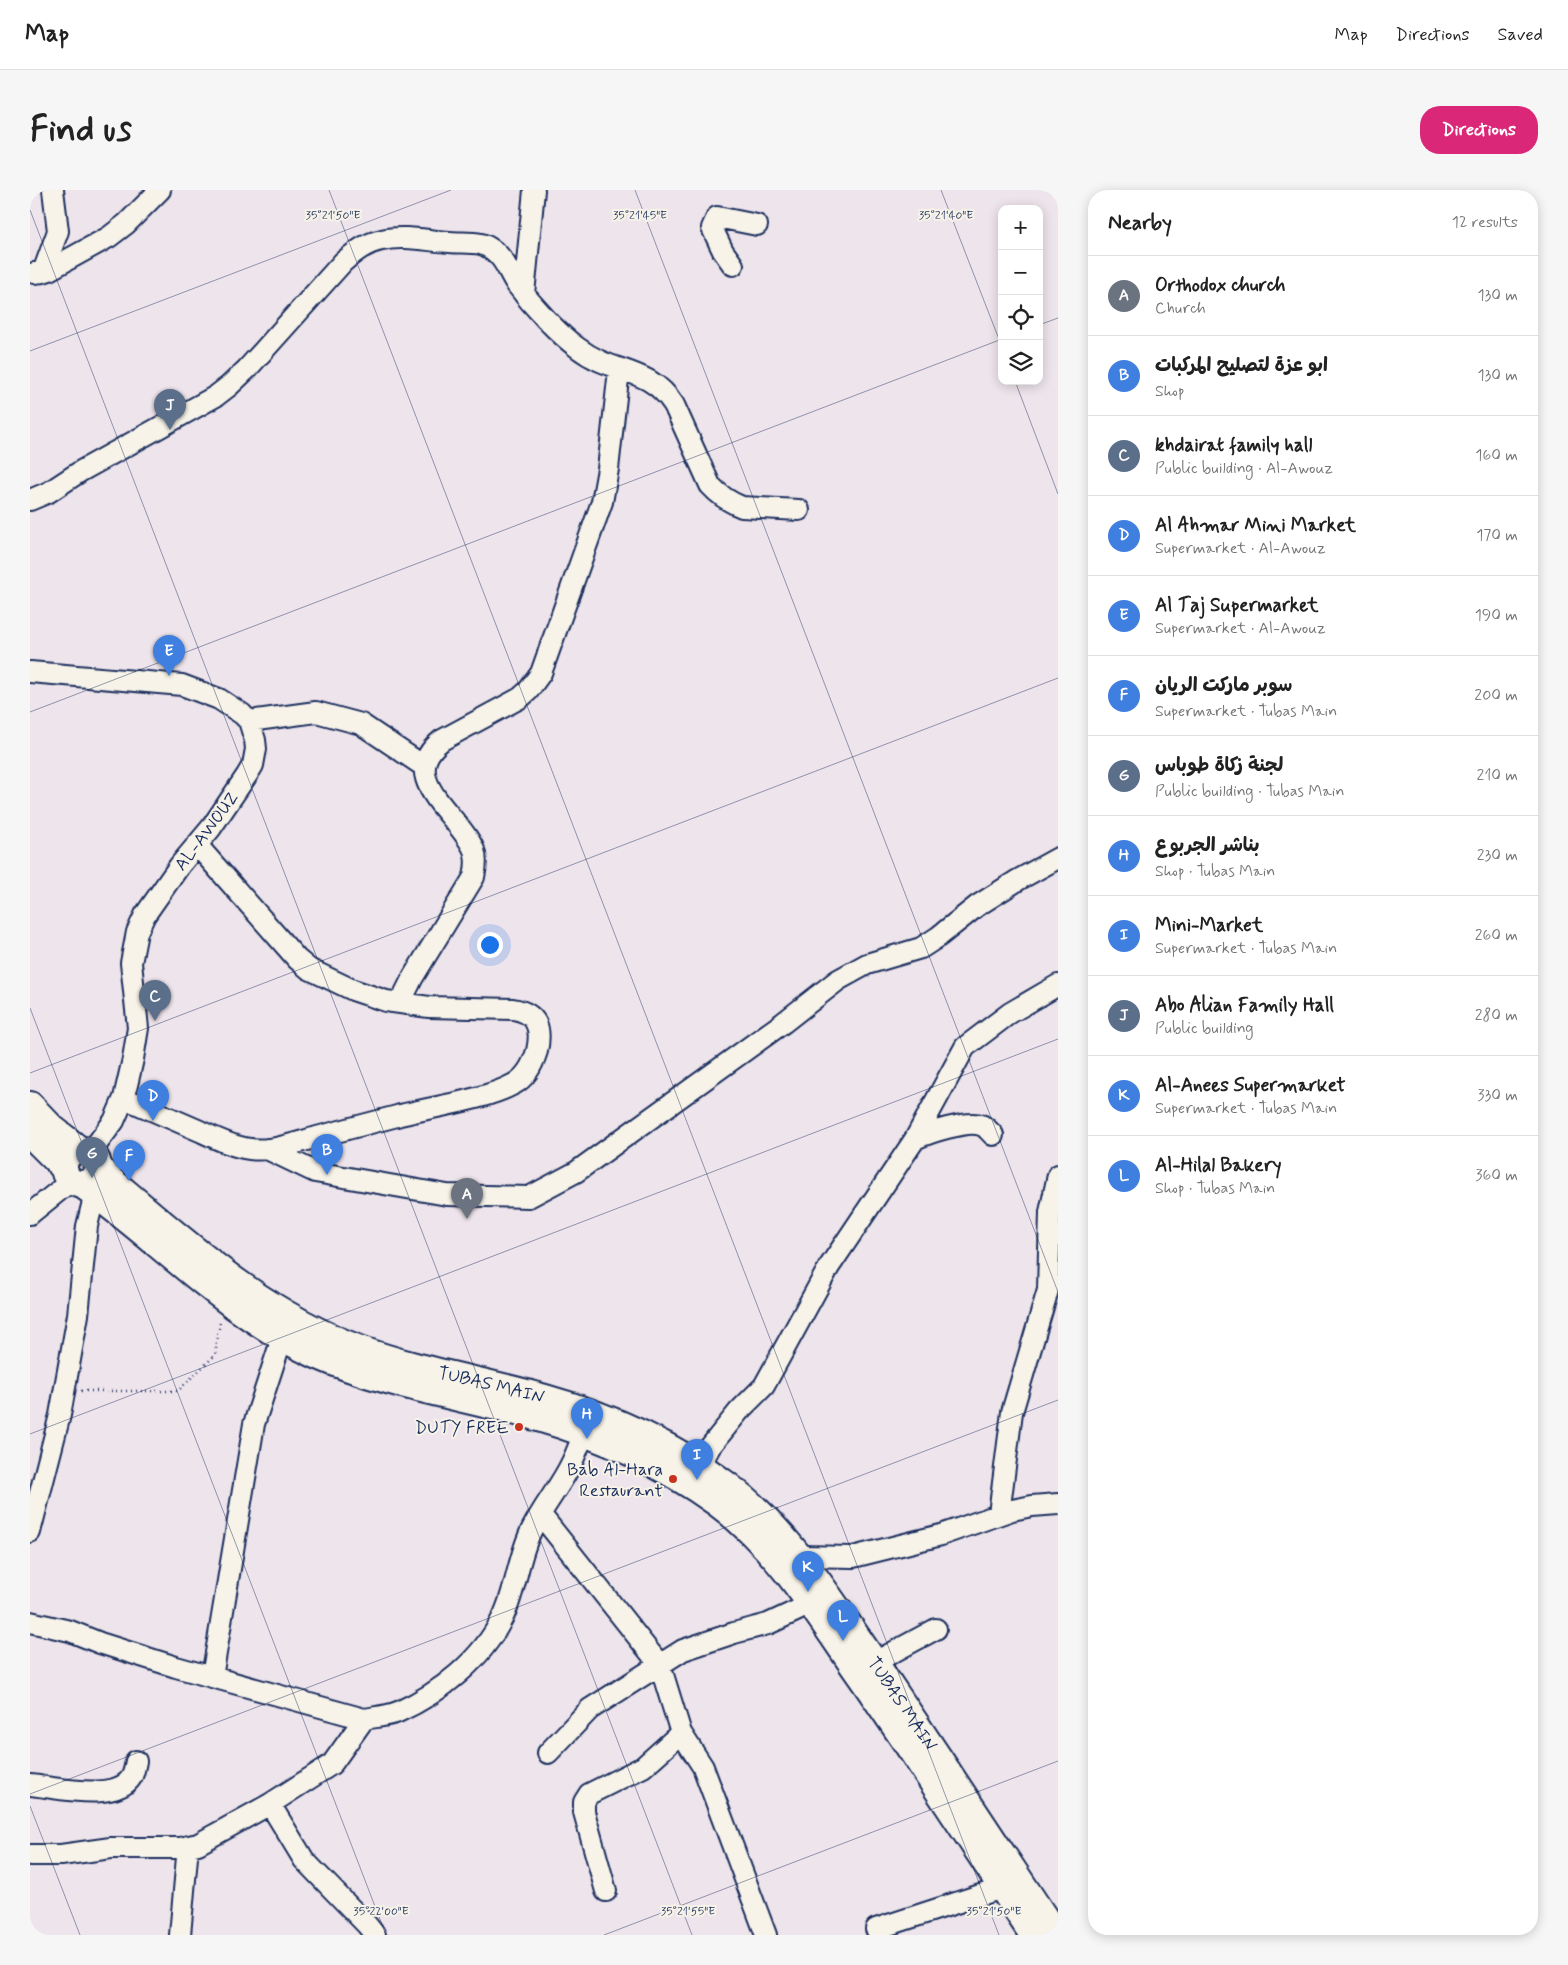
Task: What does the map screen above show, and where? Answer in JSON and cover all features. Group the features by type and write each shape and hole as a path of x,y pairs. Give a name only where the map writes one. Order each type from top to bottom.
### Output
{"main road":[{"name":"TUBAS MAIN","path":"30,1105 52,1128 83,1171 105,1174 229,1277 288,1317 326,1336 362,1350 431,1371 548,1398 638,1456 690,1485 717,1503 792,1562 875,1662 1056,1935"},
{"name":"TUBAS MAIN","path":"30,1134 83,1171 219,1296 253,1321 282,1338 316,1355 352,1369 421,1390 537,1417 588,1423 648,1437 700,1466 727,1484 755,1507 780,1532 811,1604 873,1693 1033,1935"}],"street":[{"path":"37,273 58,231 53,190"},
{"path":"37,273 49,270 109,238 160,190"},
{"path":"524,294 534,190"},
{"path":"733,265 723,251 712,228 717,217 757,225"},
{"path":"30,500 49,492 81,471 204,403 229,386 247,369 353,253 373,242 395,238 487,246 500,256 524,294 565,338 579,349 605,364 644,376 653,381 667,394 674,405 710,485 725,499 742,507 799,510"},
{"path":"400,1003 413,977 474,877 476,869 474,850 429,789 425,767 428,754 442,740 520,698 528,691 541,673 602,502 620,370"},
{"path":"30,672 182,685 219,699 242,714 249,721 316,712 361,724 425,767"},
{"name":"AL-AWOUZ","path":"83,1171 114,1122 124,1098 138,1028 131,963 137,932 145,915 180,865 211,828 253,765 256,740 249,721"},
{"path":"124,1098 219,1139 249,1149 267,1149 287,1146 398,1115 487,1094 514,1084 525,1076 533,1064 538,1045 538,1026 533,1016 524,1011 513,1009 429,1007 386,1001 353,990 302,964 197,845"},
{"path":"267,1149 315,1172 447,1195 530,1197 576,1172 783,1023 838,980 867,964 921,948 1001,890 1058,858"},
{"path":"700,1466 710,1447 764,1386 829,1267 915,1138 965,1048 1010,1013 1058,985"},
{"path":"915,1138 930,1132 969,1124 982,1125 993,1135"},
{"path":"30,1214 83,1171"},
{"path":"30,1532 37,1480 60,1415 78,1316 88,1226 83,1171"},
{"path":"999,1514 1012,1412 1048,1290 1050,1212 1058,1175"},
{"path":"212,1677 254,1424 282,1338"},
{"path":"30,1622 70,1631 108,1646 364,1719 396,1712 435,1692 459,1674 480,1651 502,1618 512,1594 519,1562 531,1531 571,1464 588,1423"},
{"path":"792,1562 853,1557 941,1536 999,1514 1026,1507 1058,1504"},
{"path":"541,1514 660,1665 681,1733 703,1767 766,1935"},
{"path":"548,1754 590,1709 684,1650 768,1624 811,1604"},
{"path":"875,1662 936,1629"},
{"path":"30,1854 61,1855 111,1848 188,1846 198,1844 270,1804 332,1764 364,1719"},
{"path":"606,1891 584,1812 584,1802 589,1794 643,1767 681,1733"},
{"path":"30,1785 103,1792 121,1787 132,1777 136,1761"},
{"path":"270,1804 304,1860 375,1935"},
{"path":"180,1935 188,1846"},
{"path":"876,1928 1002,1888"}],"path":[{"path":"65,1391 178,1390 215,1355 220,1323 215,1309 219,1296"}],"place":[{"name":"Abo Alian Family Hall","path":"170,430"},
{"name":"Al Taj Supermarket","path":"169,676"},
{"name":"khdairat family hall","path":"155,1021"},
{"name":"Al Ahmar Mini Market","path":"153,1121"},
{"name":"ابو عزة لتصليح المركبات","path":"327,1175"},
{"name":"لجنة زكاة طوباس","path":"92,1178"},
{"name":"سوبر ماركت الريان","path":"129,1181"},
{"name":"Orthodox church","path":"467,1219"},
{"name":"DUTY FREE","path":"519,1427"},
{"name":"بناشر الجربوع","path":"587,1439"},
{"name":"Bab Al-Hara Restaurant","path":"673,1479"},
{"name":"Mini-Market","path":"697,1480"},
{"name":"Al-Anees Supermarket","path":"808,1592"},
{"name":"Al-Hilal Bakery","path":"843,1641"}]}
